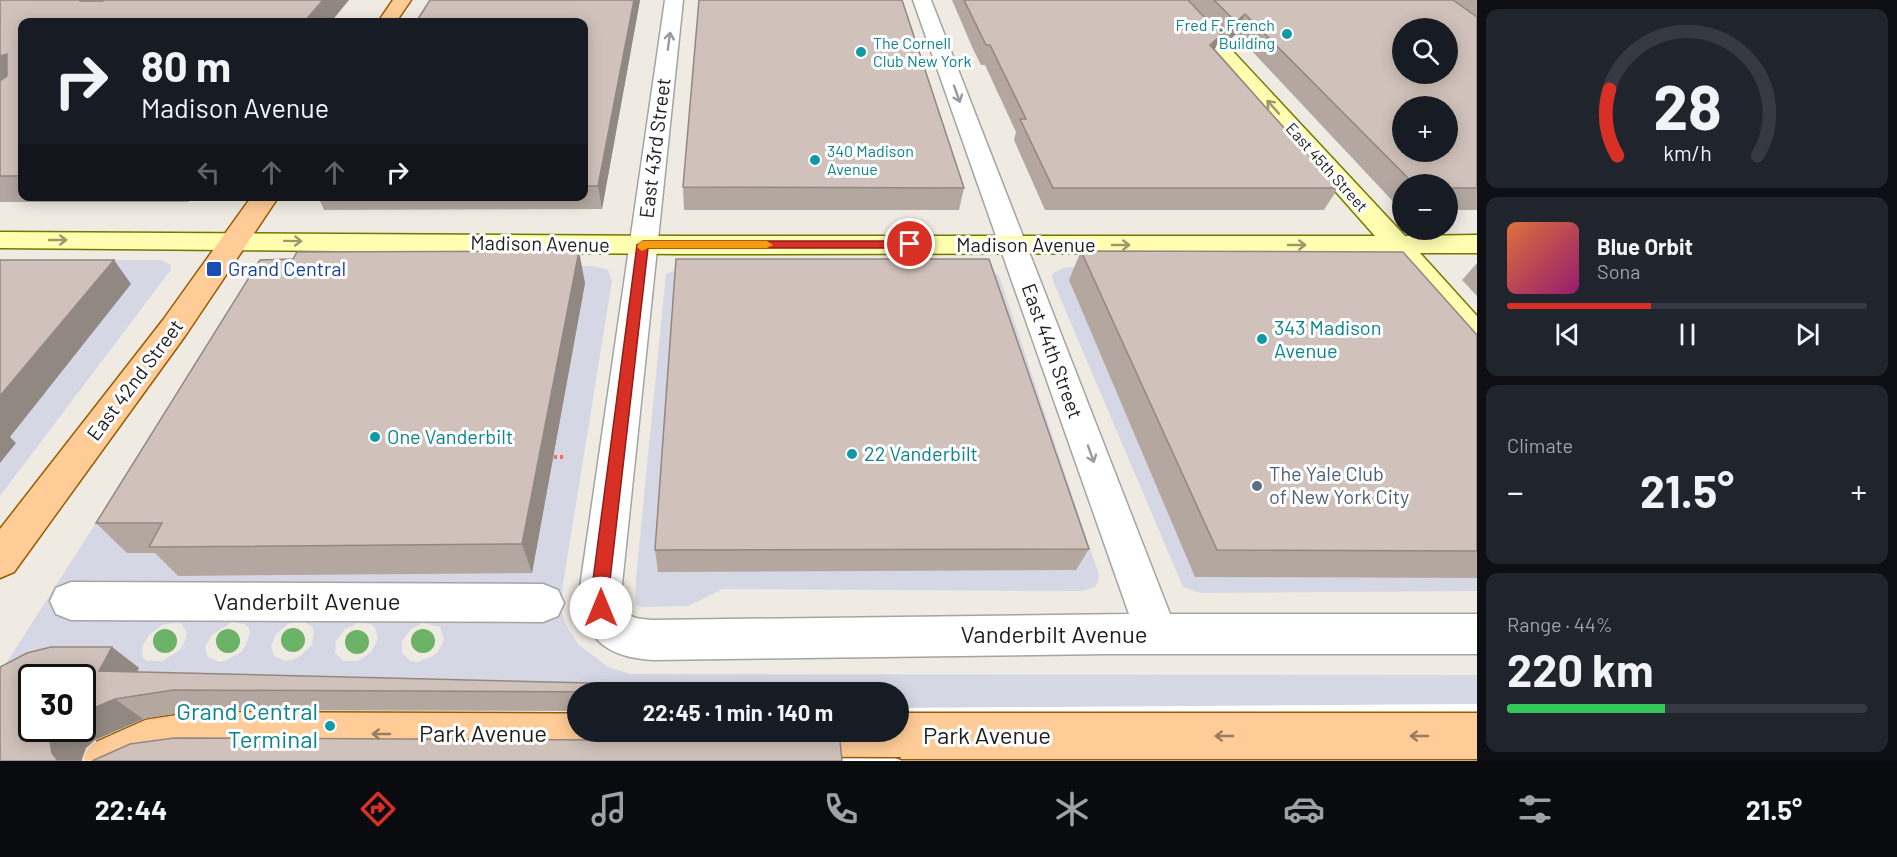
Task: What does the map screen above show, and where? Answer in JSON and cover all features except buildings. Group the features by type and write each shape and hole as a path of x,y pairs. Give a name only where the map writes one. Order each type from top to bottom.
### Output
{"main road":[{"path":"390,18 402,0"},
{"name":"East 45th Street","path":"1175,0 1477,336"},
{"name":"East 42nd Street","path":"0,560 174,328 262,201"},
{"name":"Madison Avenue","path":"0,240 235,240 643,245 1477,244"},
{"name":"Park Avenue","path":"105,761 152,740 198,733 1477,736"}],"street":[{"name":"East 43rd Street","path":"632,639 621,636 612,629 601,608 600,594 674,0"},
{"name":"East 44th Street","path":"922,0 1157,634"},
{"name":"Vanderbilt Avenue","path":"71,601 543,603"},
{"name":"Vanderbilt Avenue","path":"632,639 1157,634 1477,634"}],"path":[{"path":"554,457 566,457"}],"shaded area":[{"path":"0,260 161,260 171,265 170,271 0,496 0,463 6,443 24,419 0,284"},
{"path":"593,266 608,270 612,281 563,584 561,610 566,625 578,644 608,667 630,674 1477,675 1477,704 909,708 909,682 567,682 567,692 127,691 139,668 96,672 96,664 18,664 18,676 0,673 253,277 272,267","holes":["585,283 190,552 128,552","302,621 312,626 314,631 312,645 300,656 285,661 274,656 271,646 276,634 288,624","232,622 248,627 250,632 246,645 241,652 227,660 219,662 208,657 205,647 212,635","358,623 371,624 375,627 378,639 371,652 357,661 343,661 335,653 336,641 345,629","423,623 440,627 444,639 438,652 417,662 410,661 402,653 402,641 411,629","182,624 187,633 183,646 162,661 148,661 143,658 142,647 149,635 162,625"]},
{"path":"1070,267 1365,267 1195,577 1477,578 1477,591 1200,593 1183,587 1053,281 1052,274"},
{"name":"22 Vanderbilt","path":"989,268 999,276 1098,572 1099,579 1095,587 1082,591 723,589 688,606 640,607 635,604 666,274 678,269"}],"pier":[{"path":"1477,704 1477,761 836,761 834,742 909,742 909,708"}],"slow traffic":[{"path":"642,247 643,245 767,245"}],"place":[{"name":"Fred F. French Building","path":"1287,34"},
{"name":"The Cornell Club New York","path":"861,52"},
{"name":"340 Madison Avenue","path":"815,160"},
{"name":"Grand Central","path":"214,269"},
{"name":"343 Madison Avenue","path":"1262,339"},
{"name":"One Vanderbilt","path":"375,437"},
{"name":"22 Vanderbilt","path":"852,454"},
{"name":"The Yale Club of New York City","path":"1257,486"},
{"name":"Grand Central Terminal","path":"330,726"}],"route":[{"path":"601,608 601,580 643,245 910,244"}]}
